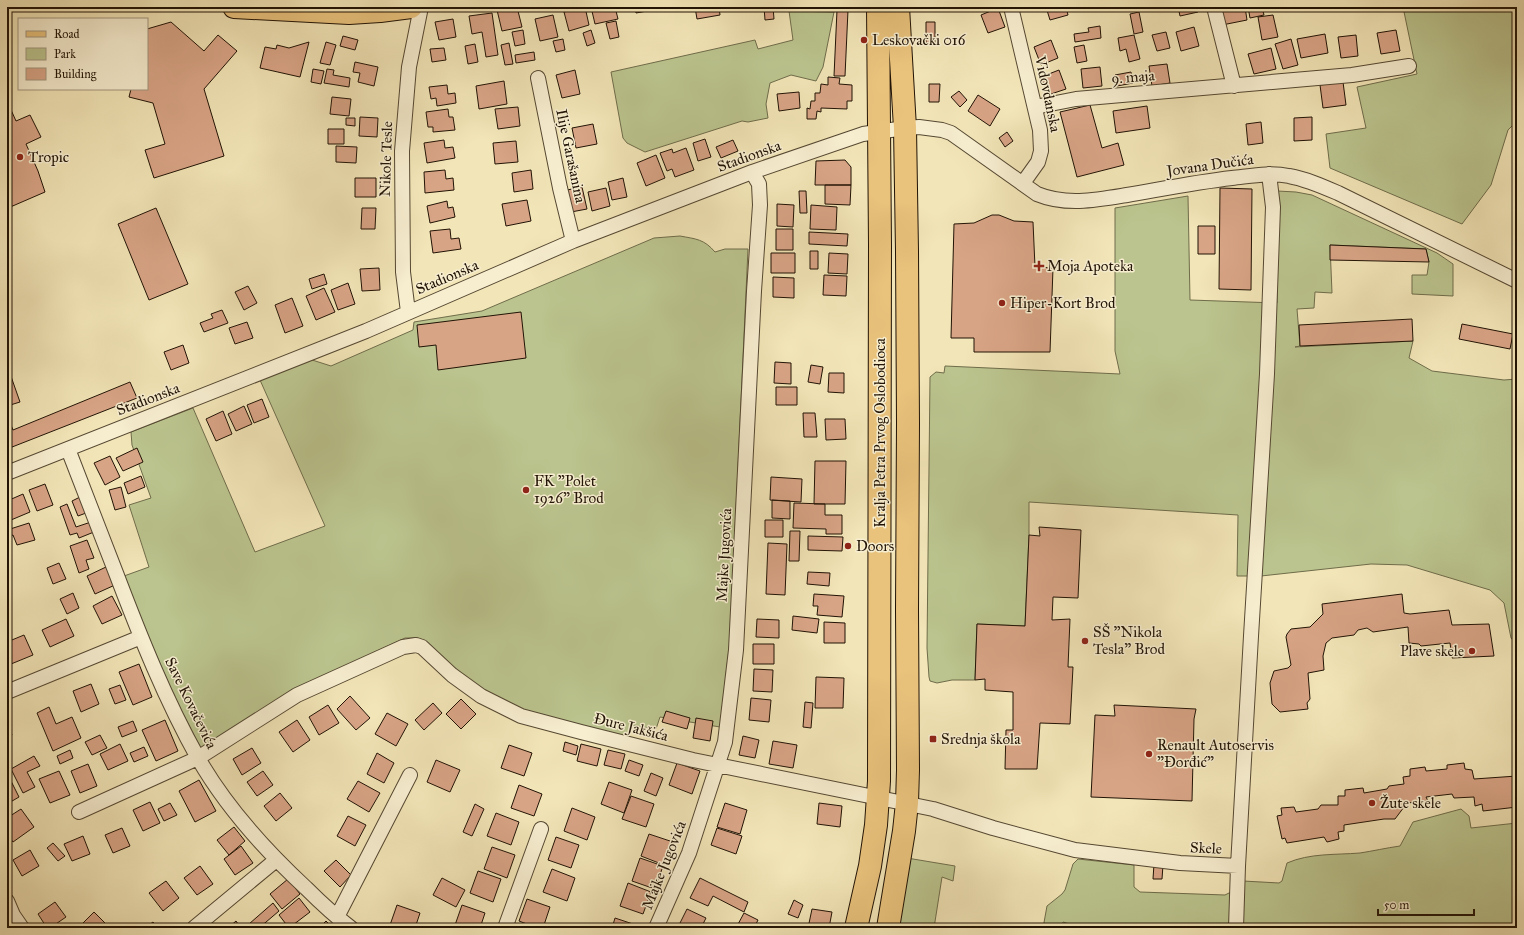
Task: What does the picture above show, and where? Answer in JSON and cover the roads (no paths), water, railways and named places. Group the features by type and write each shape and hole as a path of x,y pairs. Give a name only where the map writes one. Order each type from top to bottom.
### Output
{"main road":[{"path":"234,7 349,13 410,7"},
{"name":"Kralja Petra Prvog Oslobodioca","path":"856,928 870,866 876,825 879,773 880,608 878,7"},
{"name":"Kralja Petra Prvog Oslobodioca","path":"888,928 907,803 908,423 905,128 898,7"}],"street":[{"name":"Nikole Tesle","path":"408,312 403,272 402,151 409,67 420,7"},
{"name":"Vidovdanska","path":"1013,7 1040,130 1041,151 1038,162 1023,183"},
{"path":"1214,7 1234,86"},
{"name":"9. maja","path":"1035,107 1076,99 1352,75 1408,66"},
{"name":"Ilije Garašanina","path":"538,78 560,188 573,241"},
{"name":"Stadionska","path":"7,473 366,331 573,241 752,172 863,134 905,128"},
{"name":"Jovana Dučića","path":"905,128 929,128 951,133 1038,194 1048,199 1073,202 1101,199 1213,180 1269,174 1289,176 1317,183 1517,281"},
{"name":"Majke Jugovića","path":"656,928 689,853 725,742 736,650 754,291 760,205 759,184 752,172"},
{"name":"Skele","path":"907,803 933,809 993,828 1075,850 1180,863 1238,866 1267,374 1273,207 1269,174"},
{"name":"Save Kovačevića","path":"68,449 141,637 171,705 198,758 212,780 242,820 276,860 337,918 351,928"},
{"path":"7,692 141,637"},
{"name":"Đure Jakšića","path":"198,758 297,694 402,647 416,645 422,647 452,675 481,696 521,716 588,734 718,765 907,803"},
{"path":"79,812 198,758"},
{"path":"337,918 410,775"},
{"path":"505,928 542,829"},
{"path":"194,928 276,860"},
{"path":"1236,928 1238,866"},
{"path":"7,901 13,915 22,928"}],"place":[{"name":"Leskovački 016","path":"864,40"},
{"name":"Tropic","path":"20,157"},
{"name":"Moja Apoteka","path":"1039,266"},
{"name":"Hiper-Kort Brod","path":"1002,303"},
{"name":"FK \"Polet 1926\" Brod","path":"526,490"},
{"name":"Doors","path":"848,546"},
{"name":"SŠ \"Nikola Tesla\" Brod","path":"1085,641"},
{"name":"Plave skele","path":"1472,651"},
{"name":"Srednja škola","path":"933,739"},
{"name":"Renault Autoservis \"Đorđić\"","path":"1149,754"},
{"name":"Žute skele","path":"1372,803"}]}
